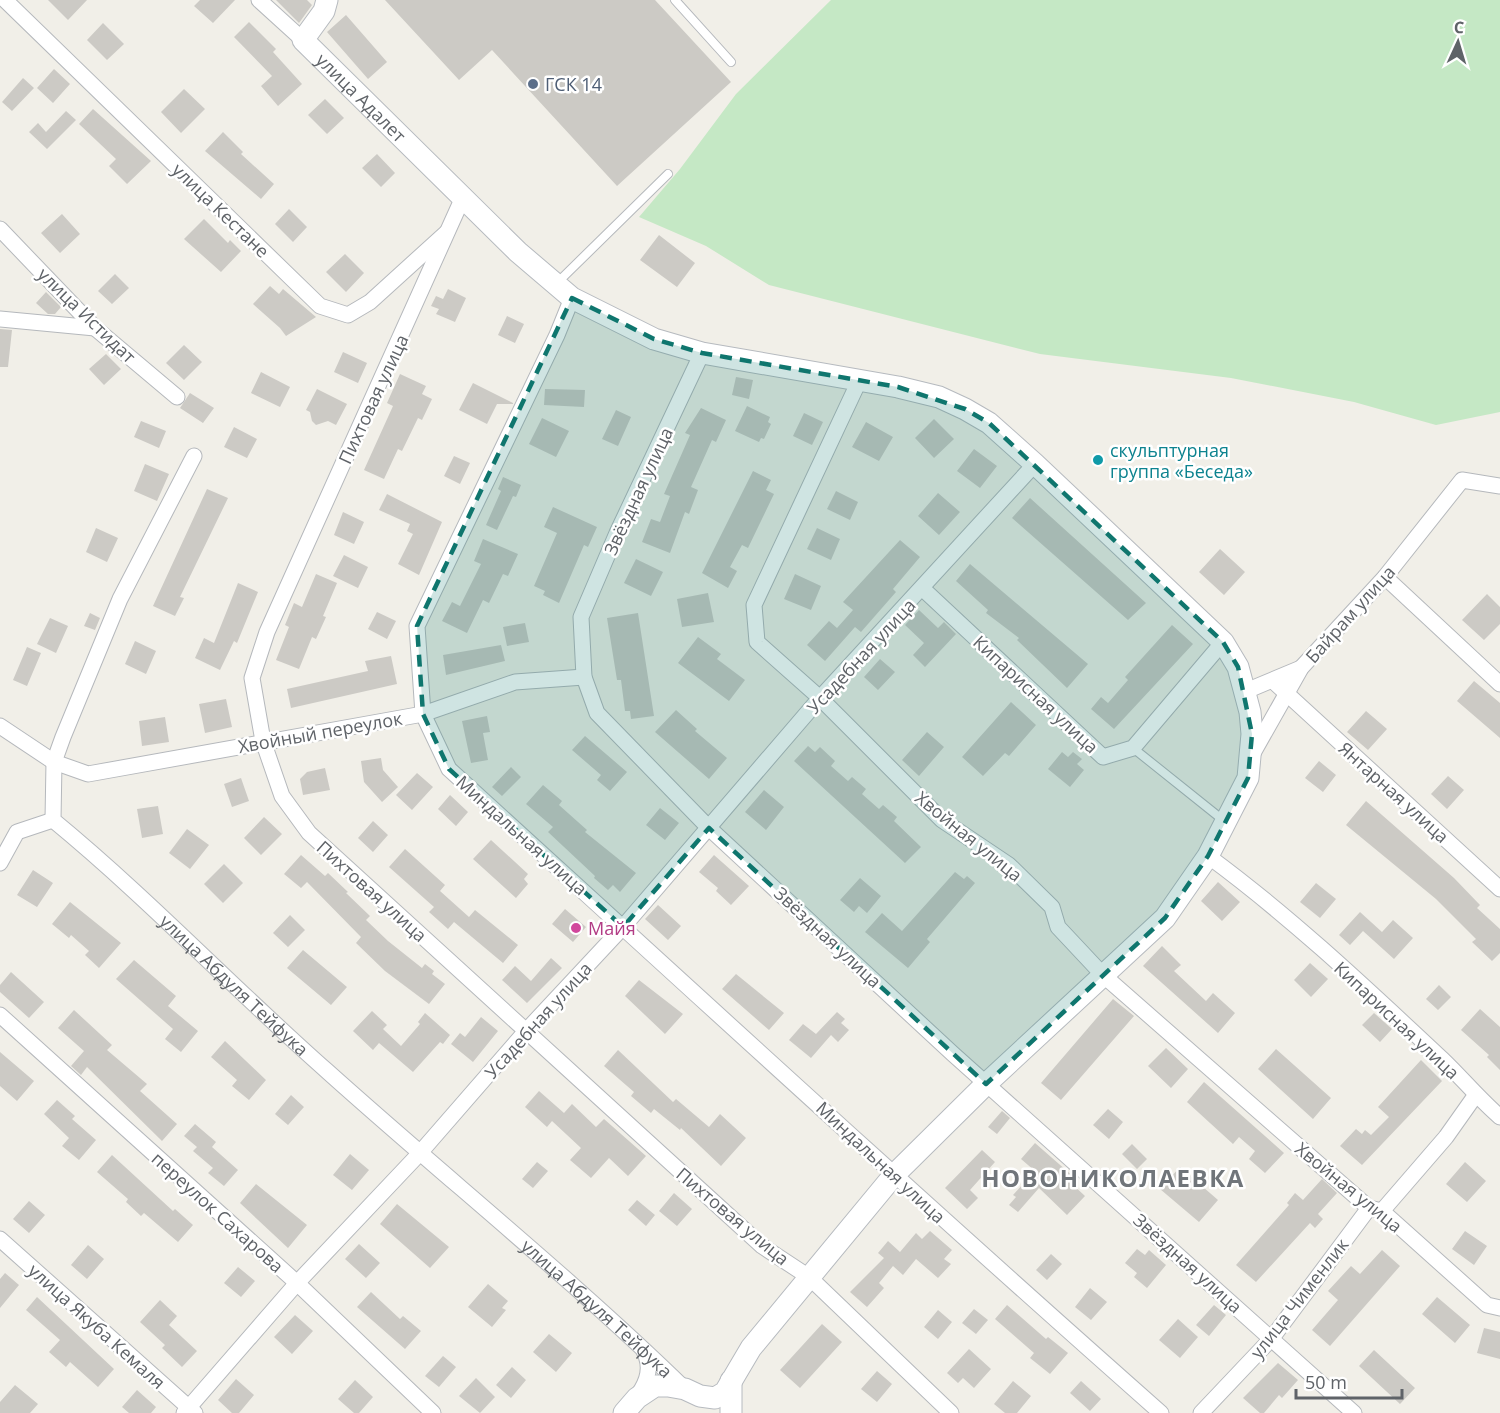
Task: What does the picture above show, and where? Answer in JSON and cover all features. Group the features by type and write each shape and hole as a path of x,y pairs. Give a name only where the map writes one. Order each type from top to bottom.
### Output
{"street":[{"name":"улица Кестане","path":"4,0 320,306 348,315 370,302 451,229"},
{"name":"улица Адалет","path":"260,0 464,195 554,285 572,298 654,339 702,353 860,379 939,397 965,409 989,423 1035,464 1223,642 1238,667 1245,691 1252,734 1248,778 1208,856 1165,918 986,1084 894,1175 751,1348 731,1382"},
{"path":"303,40 324,11 327,0"},
{"name":"Пихтовая улица","path":"464,195 451,229 267,632 252,678 263,741 282,796 309,833 762,1246 809,1277 951,1413"},
{"name":"улица Истидат","path":"0,229 95,328 177,397"},
{"name":"Миндальная улица","path":"572,298 557,335 417,626 423,714 449,769 759,1053 837,1120 894,1175 1161,1413"},
{"path":"0,319 95,328"},
{"name":"Звёздная улица","path":"702,353 617,532 581,617 584,677 597,713 709,828 986,1084 1354,1413"},
{"name":"Хвойная улица","path":"860,379 754,605 757,642 820,698 942,820 1010,865 1052,908 1058,927 1103,975 1487,1305 1500,1308"},
{"path":"0,863 17,832 53,820 54,762 120,599 194,456"},
{"name":"Усадебная улица","path":"189,1411 297,1283 419,1154 526,1031 623,927 820,698 923,589 1035,464"},
{"name":"Байрам улица","path":"1251,757 1301,668 1385,577 1462,480 1500,486"},
{"path":"1385,577 1500,684"},
{"name":"Кипарисная улица","path":"923,589 1103,757 1133,748"},
{"path":"1133,748 1223,642"},
{"path":"1245,691 1301,668"},
{"name":"Хвойный переулок","path":"0,726 54,762 88,774 423,714 515,682 584,677"},
{"name":"Янтарная улица","path":"1273,681 1500,889"},
{"name":"улица Абдуля Тейфука","path":"53,820 98,857 271,1022 419,1154 640,1345 710,1413"},
{"name":"Кипарисная улица","path":"1208,856 1260,894 1445,1061 1475,1096 1500,1117"},
{"name":"переулок Сахарова","path":"0,1015 297,1283 433,1413"},
{"name":"улица Чименлик","path":"1201,1413 1272,1338 1376,1209 1432,1154 1475,1096"},
{"name":"улица Якуба Кемаля","path":"0,1239 189,1411"},
{"path":"630,1406 644,1386 649,1362 640,1345"},
{"path":"630,1406 655,1386 685,1389 700,1396 715,1398 725,1392 731,1382"},
{"path":"731,1382 731,1413"}],"lane":[{"path":"675,0 731,62"},
{"path":"554,285 668,174"},
{"path":"1133,748 1226,822"}],"highlighted area":[{"path":"572,298 654,339 702,353 898,387 965,409 989,423 1223,642 1238,667 1252,734 1248,778 1208,856 1165,918 986,1084 709,828 623,927 449,769 423,714 417,626"}],"green space":[{"path":"831,0 1500,0 1500,412 1436,425 1354,402 1231,378 1040,354 769,285 706,246 639,217 680,169 736,94"}],"building":[{"path":"48,0 87,0 68,20"},
{"path":"200,0 235,0 213,23 194,6"},
{"path":"276,0 307,0 312,5 299,23"},
{"path":"385,0 655,0 731,82 617,186 492,50 459,80"},
{"path":"346,15 387,62 368,79 327,32"},
{"path":"249,22 276,49 273,52 302,84 278,106 261,86 272,76 234,37"},
{"path":"103,23 124,44 107,60 87,40"},
{"path":"54,69 70,84 53,103 37,88"},
{"path":"23,78 34,88 12,111 2,102"},
{"path":"184,89 205,109 181,133 161,112"},
{"path":"325,99 344,118 327,134 308,115"},
{"path":"93,109 151,161 127,184 109,166 116,159 79,124"},
{"path":"66,111 76,120 47,149 29,132 38,123 46,132"},
{"path":"223,132 243,152 241,154 274,184 261,199 205,151"},
{"path":"377,154 395,173 381,187 362,168"},
{"path":"289,209 307,227 293,242 275,224"},
{"path":"62,214 80,234 60,253 41,233"},
{"path":"204,219 228,243 230,240 241,251 221,272 184,239"},
{"path":"659,235 695,263 677,287 640,260"},
{"path":"345,254 364,273 346,292 326,272"},
{"path":"115,274 129,288 112,304 98,291"},
{"path":"270,286 279,294 283,289 316,317 286,336 253,304"},
{"path":"448,289 466,298 455,322 436,314 439,309 431,306 436,296 443,299"},
{"path":"46,292 61,307 55,314 48,314 36,303"},
{"path":"507,316 524,324 515,343 498,335"},
{"path":"0,329 12,330 8,367 0,367"},
{"path":"184,345 202,362 184,380 166,363"},
{"path":"343,352 367,363 358,383 334,372"},
{"path":"106,354 121,369 104,385 89,369"},
{"path":"261,372 290,387 280,407 251,393"},
{"path":"400,374 426,386 422,394 432,399 422,420 418,418 402,451 398,449 384,479 364,470 393,406 387,403"},
{"path":"736,377 753,380 749,399 732,395"},
{"path":"473,383 513,404 497,404 487,424 459,410"},
{"path":"317,389 347,404 336,425 328,421 316,425 312,421 310,412 306,410"},
{"path":"545,389 585,390 584,407 544,405"},
{"path":"190,393 214,408 203,423 180,408"},
{"path":"747,406 770,417 768,422 771,424 764,439 761,438 759,442 735,431"},
{"path":"701,408 726,420 716,442 712,440 691,487 698,490 689,514 685,512 670,553 642,542 651,519 660,522 670,496 664,494 690,435 685,433"},
{"path":"616,410 631,417 618,446 602,439"},
{"path":"804,413 823,422 812,445 793,436"},
{"path":"542,418 569,431 556,457 529,444"},
{"path":"934,419 954,439 934,458 915,438"},
{"path":"141,421 166,431 159,448 134,437"},
{"path":"866,422 893,437 879,461 852,447"},
{"path":"234,427 257,439 247,458 224,447"},
{"path":"974,449 997,466 980,488 957,471"},
{"path":"454,456 470,463 460,484 444,476"},
{"path":"145,464 169,474 157,501 134,491"},
{"path":"753,471 771,480 766,490 774,494 748,548 742,545 730,567 737,571 728,588 702,573"},
{"path":"503,477 521,485 516,497 513,496 497,530 486,525 501,491 498,489"},
{"path":"207,489 228,498 180,597 184,598 175,616 153,606"},
{"path":"836,491 858,502 850,520 827,509"},
{"path":"938,493 960,512 939,535 918,516"},
{"path":"387,494 442,522 419,575 398,564 413,534 407,531 410,524 379,510"},
{"path":"1030,498 1146,603 1128,620 1012,518"},
{"path":"553,507 597,527 588,547 584,545 559,603 543,595 545,591 534,586 557,533 544,527"},
{"path":"343,512 364,522 354,544 334,535"},
{"path":"96,528 118,538 107,562 86,552"},
{"path":"817,528 840,539 831,560 807,549"},
{"path":"483,539 518,554 508,576 503,574 489,603 483,600 467,633 442,621 452,602 460,606 481,564 474,561"},
{"path":"900,540 920,557 893,589 896,592 861,632 855,627 825,661 807,645 829,621 837,628 853,610 843,602"},
{"path":"1220,549 1245,572 1224,595 1199,572"},
{"path":"344,555 368,567 358,588 333,576"},
{"path":"636,559 663,572 651,596 624,583"},
{"path":"970,564 1088,664 1067,688 1017,640 1019,638 986,613 988,610 956,581"},
{"path":"316,574 337,583 323,616 326,617 316,639 312,637 299,669 276,660 289,627 285,625 294,603 302,607"},
{"path":"795,574 821,586 811,610 784,599"},
{"path":"238,583 258,592 237,643 234,641 220,670 195,658 204,638 214,643"},
{"path":"708,593 714,622 682,627 677,599"},
{"path":"1487,594 1500,607 1500,624 1484,640 1462,620"},
{"path":"919,610 938,628 944,622 956,634 925,667 913,655 924,643 905,625"},
{"path":"377,612 396,621 387,639 368,629"},
{"path":"90,613 100,618 95,630 84,626"},
{"path":"638,613 654,716 631,719 630,711 625,711 621,680 617,680 607,618"},
{"path":"50,618 68,626 56,653 37,644"},
{"path":"525,623 529,642 507,646 503,627"},
{"path":"1172,625 1193,644 1114,729 1091,709 1101,697 1108,703 1128,680 1125,677"},
{"path":"698,637 721,654 717,659 745,680 729,701 678,663"},
{"path":"135,641 156,651 146,674 125,664"},
{"path":"501,645 505,661 446,675 443,655"},
{"path":"27,647 41,653 27,686 13,680"},
{"path":"391,656 397,684 291,708 287,689 368,671 365,661"},
{"path":"880,659 895,672 878,690 864,677"},
{"path":"1474,681 1500,703 1500,738 1457,701"},
{"path":"226,699 232,727 205,733 199,704"},
{"path":"1011,702 1036,725 1009,756 1005,753 983,776 962,757"},
{"path":"676,710 697,729 695,731 727,758 709,779 655,732"},
{"path":"1366,711 1387,729 1368,750 1347,732"},
{"path":"487,716 490,732 483,733 488,760 471,763 462,721"},
{"path":"165,717 169,742 142,746 139,721"},
{"path":"927,732 944,747 919,776 902,760"},
{"path":"585,736 627,772 610,791 597,780 601,775 572,750"},
{"path":"808,746 815,752 820,747 835,761 831,766 848,781 852,777 866,789 862,794 879,809 883,805 897,817 894,821 921,847 905,863 794,761"},
{"path":"1062,752 1068,757 1073,752 1082,759 1077,764 1084,770 1070,787 1048,769"},
{"path":"381,758 383,770 398,787 382,802 364,782 361,761"},
{"path":"1319,761 1336,775 1323,792 1305,778"},
{"path":"511,767 521,777 502,796 492,787"},
{"path":"325,768 330,790 303,795 300,779 307,772"},
{"path":"417,773 433,787 412,810 396,795"},
{"path":"1448,776 1464,790 1447,809 1431,794"},
{"path":"241,778 249,801 232,807 224,784"},
{"path":"543,785 562,801 559,805 587,830 585,832 636,873 620,892 613,885 608,890 594,878 595,876 548,832 553,827 526,804"},
{"path":"764,790 784,807 766,830 745,812"},
{"path":"450,795 468,812 456,826 438,809"},
{"path":"1366,801 1454,878 1480,905 1477,908 1500,929 1500,953 1492,961 1472,942 1476,939 1436,899 1346,825"},
{"path":"158,806 163,834 142,838 137,809"},
{"path":"660,808 679,823 665,840 646,825"},
{"path":"264,817 282,834 261,855 244,838"},
{"path":"373,821 388,835 373,852 358,838"},
{"path":"187,829 209,845 190,869 169,853"},
{"path":"491,840 528,874 524,879 528,884 516,898 473,859"},
{"path":"405,849 445,885 440,891 469,917 475,910 518,945 503,963 454,922 448,929 429,912 434,907 389,867"},
{"path":"301,855 325,876 328,873 348,892 346,893 370,916 366,920 388,941 422,968 425,964 434,971 432,974 445,984 429,1004 385,971 356,943 361,937 307,882 301,888 284,874"},
{"path":"714,855 749,886 731,905 716,891 718,888 699,872"},
{"path":"224,864 243,883 223,903 204,884"},
{"path":"33,870 53,883 37,907 17,895"},
{"path":"955,872 964,879 967,876 975,883 927,939 930,942 908,968 865,932 882,913 902,931"},
{"path":"860,878 881,896 867,913 859,906 854,912 840,900"},
{"path":"1218,882 1240,902 1222,921 1201,901"},
{"path":"1316,883 1336,899 1320,918 1300,902"},
{"path":"70,902 121,943 99,968 85,955 89,951 71,935 69,938 52,924"},
{"path":"658,905 681,926 668,940 645,919"},
{"path":"565,909 586,927 573,942 552,924"},
{"path":"1360,912 1382,932 1393,920 1413,938 1394,959 1363,931 1350,945 1339,935"},
{"path":"290,915 305,930 288,947 273,933"},
{"path":"1162,946 1181,965 1174,971 1206,1001 1213,993 1235,1013 1218,1033 1143,966"},
{"path":"303,950 347,987 331,1005 287,968"},
{"path":"551,958 562,968 527,1003 502,980 515,966 531,981"},
{"path":"134,960 176,996 168,1006 198,1031 181,1052 165,1039 173,1029 116,979"},
{"path":"1310,963 1328,979 1311,997 1294,980"},
{"path":"11,972 44,1002 29,1018 0,992 0,985"},
{"path":"736,974 784,1013 769,1030 722,989"},
{"path":"639,980 683,1014 665,1034 625,996"},
{"path":"1439,985 1451,997 1438,1010 1426,999"},
{"path":"1113,999 1134,1016 1061,1100 1041,1083"},
{"path":"1480,1009 1500,1027 1500,1070 1487,1057 1489,1055 1461,1030"},
{"path":"74,1010 112,1045 107,1050 147,1084 140,1091 177,1124 162,1141 87,1067 81,1075 71,1066 84,1051 58,1028"},
{"path":"372,1011 387,1025 383,1029 401,1046 420,1024 418,1022 425,1013 450,1035 443,1044 440,1042 413,1072 379,1043 373,1050 353,1031"},
{"path":"837,1012 845,1019 841,1023 849,1030 838,1042 831,1035 811,1058 789,1040 803,1024 816,1034"},
{"path":"1374,1013 1392,1029 1380,1042 1362,1025"},
{"path":"481,1017 498,1031 473,1062 451,1044 460,1033 465,1037"},
{"path":"225,1041 266,1080 249,1100 232,1086 237,1080 211,1057"},
{"path":"1166,1048 1188,1069 1171,1088 1148,1066"},
{"path":"1276,1049 1331,1098 1313,1119 1258,1069"},
{"path":"618,1050 673,1102 676,1099 709,1127 720,1114 746,1138 721,1166 681,1128 680,1130 654,1109 651,1113 631,1096 634,1092 604,1066"},
{"path":"0,1052 34,1081 17,1101 0,1086"},
{"path":"1421,1060 1442,1081 1362,1165 1340,1146 1356,1129 1362,1134 1365,1130 1371,1135 1389,1117 1378,1107"},
{"path":"1204,1082 1284,1153 1265,1173 1249,1159 1255,1151 1239,1137 1233,1144 1187,1102"},
{"path":"539,1091 564,1113 572,1104 596,1127 604,1119 646,1156 628,1176 609,1158 591,1178 570,1160 581,1148 552,1121 547,1127 525,1107"},
{"path":"291,1095 304,1107 288,1125 275,1114"},
{"path":"57,1100 75,1116 72,1119 96,1140 79,1160 62,1146 69,1138 44,1114"},
{"path":"1108,1109 1123,1122 1109,1139 1093,1125"},
{"path":"1002,1111 1010,1118 997,1134 988,1127"},
{"path":"195,1124 216,1142 212,1147 238,1170 224,1186 208,1173 213,1168 193,1151 197,1147 184,1136"},
{"path":"1035,1143 1075,1178 1071,1183 1085,1196 1067,1215 1039,1188 1018,1212 1009,1205 1016,1197 1013,1195 1035,1171 1021,1159"},
{"path":"1132,1144 1147,1159 1137,1169 1122,1154"},
{"path":"982,1150 995,1162 970,1190 978,1198 967,1209 945,1188"},
{"path":"350,1154 369,1170 352,1190 333,1175"},
{"path":"112,1155 173,1211 175,1209 193,1225 178,1242 144,1213 141,1216 126,1202 128,1199 97,1172"},
{"path":"537,1162 548,1171 533,1188 522,1179"},
{"path":"1465,1162 1486,1181 1467,1202 1446,1184"},
{"path":"1180,1167 1218,1200 1199,1222 1160,1189"},
{"path":"1322,1179 1337,1193 1318,1214 1323,1219 1315,1228 1310,1223 1256,1282 1236,1265 1289,1205 1287,1203 1295,1193 1303,1200"},
{"path":"256,1184 307,1225 288,1248 240,1203"},
{"path":"674,1193 692,1209 677,1226 659,1211"},
{"path":"637,1200 655,1215 646,1226 628,1210"},
{"path":"29,1201 45,1215 29,1233 13,1219"},
{"path":"397,1204 449,1247 430,1268 380,1224"},
{"path":"930,1231 952,1250 944,1259 951,1264 938,1278 916,1259 903,1275 893,1266 879,1283 884,1288 867,1307 850,1292 884,1258 878,1253 888,1241 900,1252 916,1233 922,1239"},
{"path":"1465,1231 1487,1246 1474,1265 1452,1249"},
{"path":"359,1244 380,1263 366,1278 345,1259"},
{"path":"88,1245 104,1259 87,1279 71,1265"},
{"path":"1137,1249 1145,1255 1149,1250 1166,1265 1147,1288 1134,1277 1137,1273 1125,1263"},
{"path":"1382,1250 1400,1266 1330,1346 1312,1330 1338,1300 1328,1291 1351,1266 1360,1274"},
{"path":"1051,1254 1062,1264 1047,1280 1036,1270"},
{"path":"238,1267 255,1281 241,1297 224,1283"},
{"path":"5,1273 19,1285 0,1308 0,1279"},
{"path":"488,1284 508,1301 502,1308 506,1310 492,1327 468,1307"},
{"path":"1090,1288 1107,1302 1091,1320 1075,1307"},
{"path":"371,1292 400,1319 403,1316 421,1331 405,1349 357,1307"},
{"path":"37,1297 114,1369 98,1387 70,1362 66,1367 49,1352 60,1340 26,1310"},
{"path":"1437,1297 1470,1325 1455,1343 1422,1314"},
{"path":"160,1300 177,1316 169,1325 197,1351 182,1367 162,1348 165,1345 140,1322"},
{"path":"1007,1305 1046,1339 1048,1337 1068,1353 1050,1374 1030,1358 1034,1353 995,1319"},
{"path":"1214,1305 1226,1315 1209,1336 1196,1325"},
{"path":"974,1309 988,1320 976,1334 962,1323"},
{"path":"938,1310 952,1322 938,1339 924,1327"},
{"path":"295,1315 313,1331 292,1354 274,1337"},
{"path":"1178,1319 1198,1337 1180,1358 1159,1340"},
{"path":"822,1324 842,1342 800,1388 780,1370"},
{"path":"1484,1328 1500,1332 1500,1359 1477,1353"},
{"path":"549,1334 572,1353 556,1372 533,1352"},
{"path":"969,1349 991,1369 974,1388 963,1378 958,1383 947,1373"},
{"path":"1374,1350 1415,1388 1400,1404 1359,1366"},
{"path":"443,1356 456,1367 439,1387 425,1376"},
{"path":"1278,1363 1298,1380 1282,1398 1279,1395 1264,1413 1260,1413 1243,1398"},
{"path":"512,1367 526,1380 511,1398 496,1385"},
{"path":"877,1371 892,1384 877,1402 861,1389"},
{"path":"476,1378 495,1397 480,1413 459,1396"},
{"path":"236,1379 254,1395 239,1413 232,1413 218,1400"},
{"path":"355,1380 373,1397 359,1413 354,1413 338,1399"},
{"path":"1013,1381 1031,1396 1017,1413 1005,1413 994,1404"},
{"path":"1081,1381 1101,1399 1090,1411 1070,1393"},
{"path":"15,1385 38,1404 30,1413 0,1413 0,1402"},
{"path":"137,1390 156,1407 151,1413 129,1413 122,1407"}],"place":[{"name":"ГСК 14","path":"533,84"},
{"name":"скульптурная группа «Беседа»","path":"1098,460"},
{"name":"Майя","path":"576,928"}],"district":[{"name":"НОВОНИКОЛАЕВКА","path":"1113,1177"}]}
